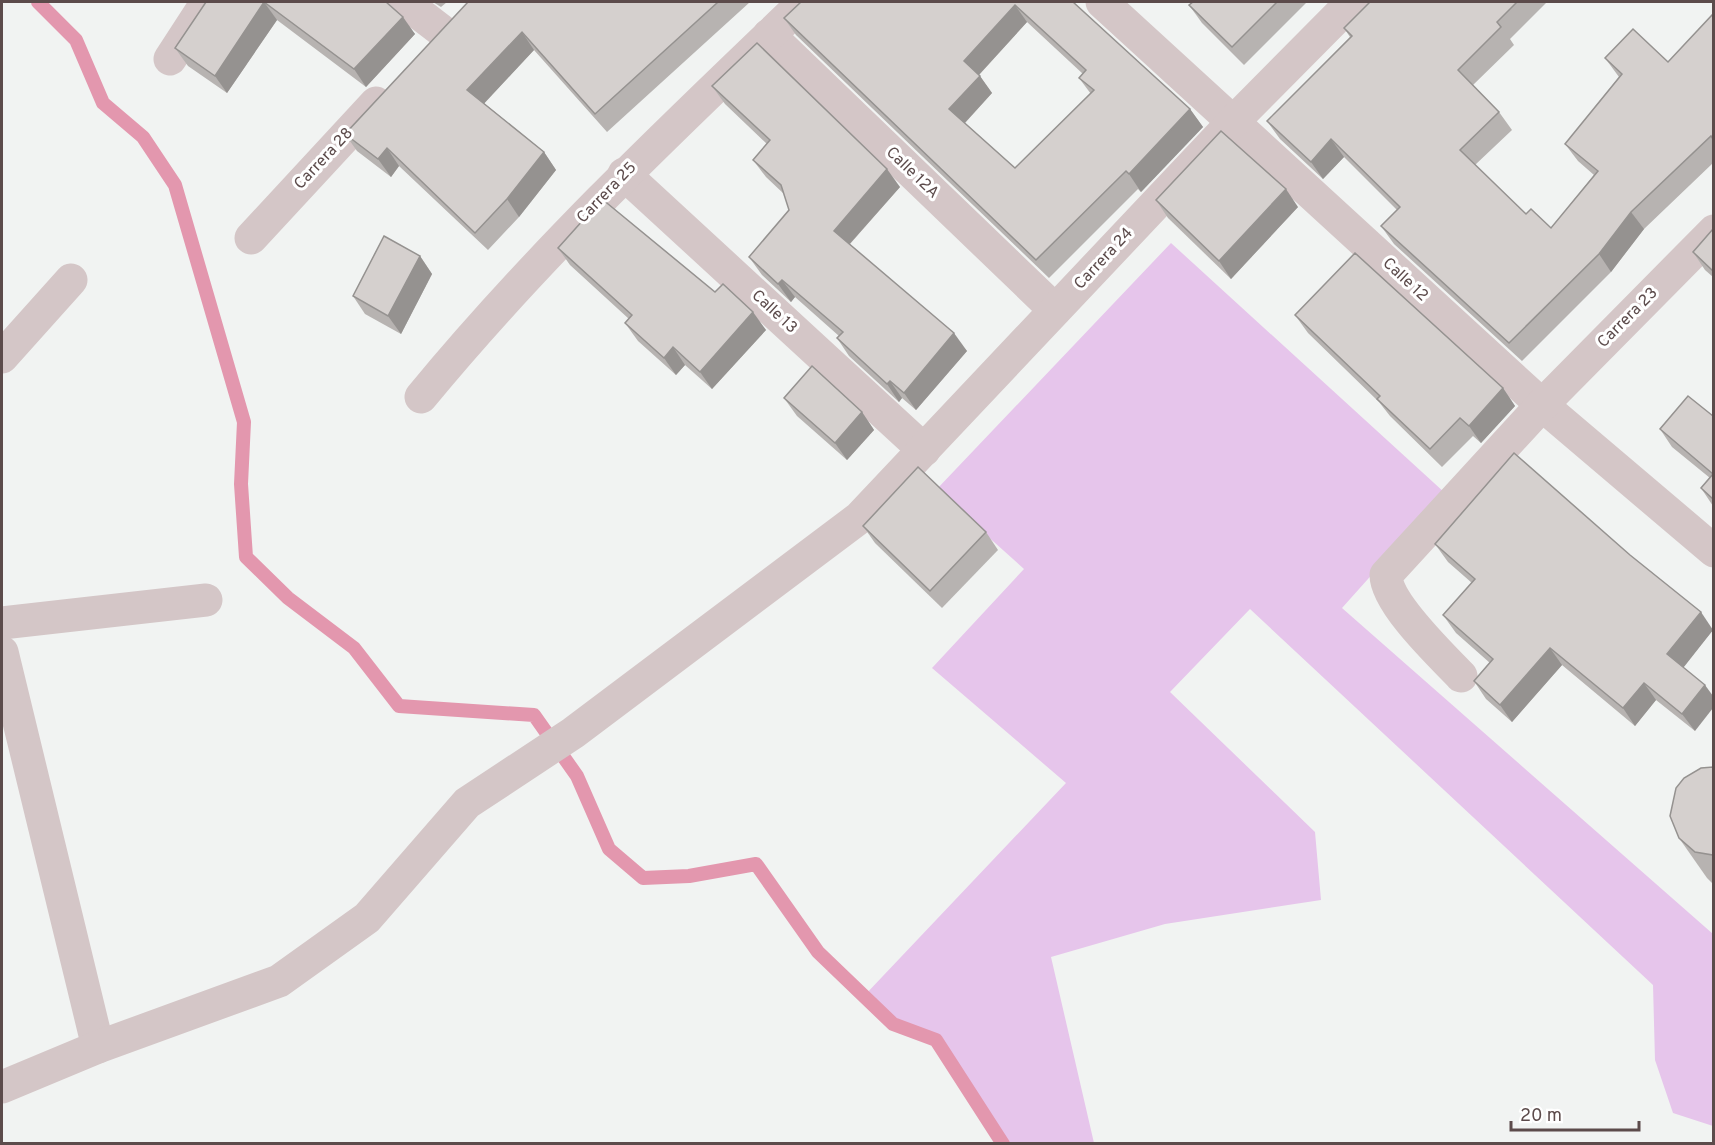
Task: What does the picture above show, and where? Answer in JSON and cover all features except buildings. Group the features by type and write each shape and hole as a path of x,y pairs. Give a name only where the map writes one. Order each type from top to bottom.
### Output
{"street":[{"path":"170,59 207,2"},
{"path":"404,2 453,20 418,57"},
{"name":"Carrera 25","path":"422,397 500,305 624,174 804,2"},
{"name":"Calle 12","path":"1102,2 1542,405 1713,551"},
{"name":"Carrera 24","path":"2,1087 98,1047 279,981 367,918 467,803 573,733 859,518 1233,122 1352,2"},
{"name":"Calle 12A","path":"769,35 1055,310"},
{"name":"Carrera 28","path":"251,238 394,83"},
{"name":"Calle 13","path":"624,174 924,450"},
{"name":"Carrera 23","path":"1461,676 1395,600 1386,583 1386,575 1542,405 1713,231"},
{"path":"2,357 71,280"},
{"path":"2,623 206,600"},
{"path":"2,652 98,1047"}],"shaded area":[{"path":"1171,243 1445,493 1342,608 1713,934 1713,1126 1673,1113 1655,1060 1653,985 1250,609 1170,692 1315,832 1321,900 1165,924 1051,957 1094,1143 1003,1143 936,1040 893,1024 864,996 1066,783 932,668 1024,569 936,490"}],"waterway":[{"path":"38,2 76,40 103,103 143,137 175,185 244,422 241,484 246,557 288,598 354,648 399,706 534,715 577,776 609,849 643,878 689,876 756,864 818,952 893,1024 936,1040 1003,1144"}]}
